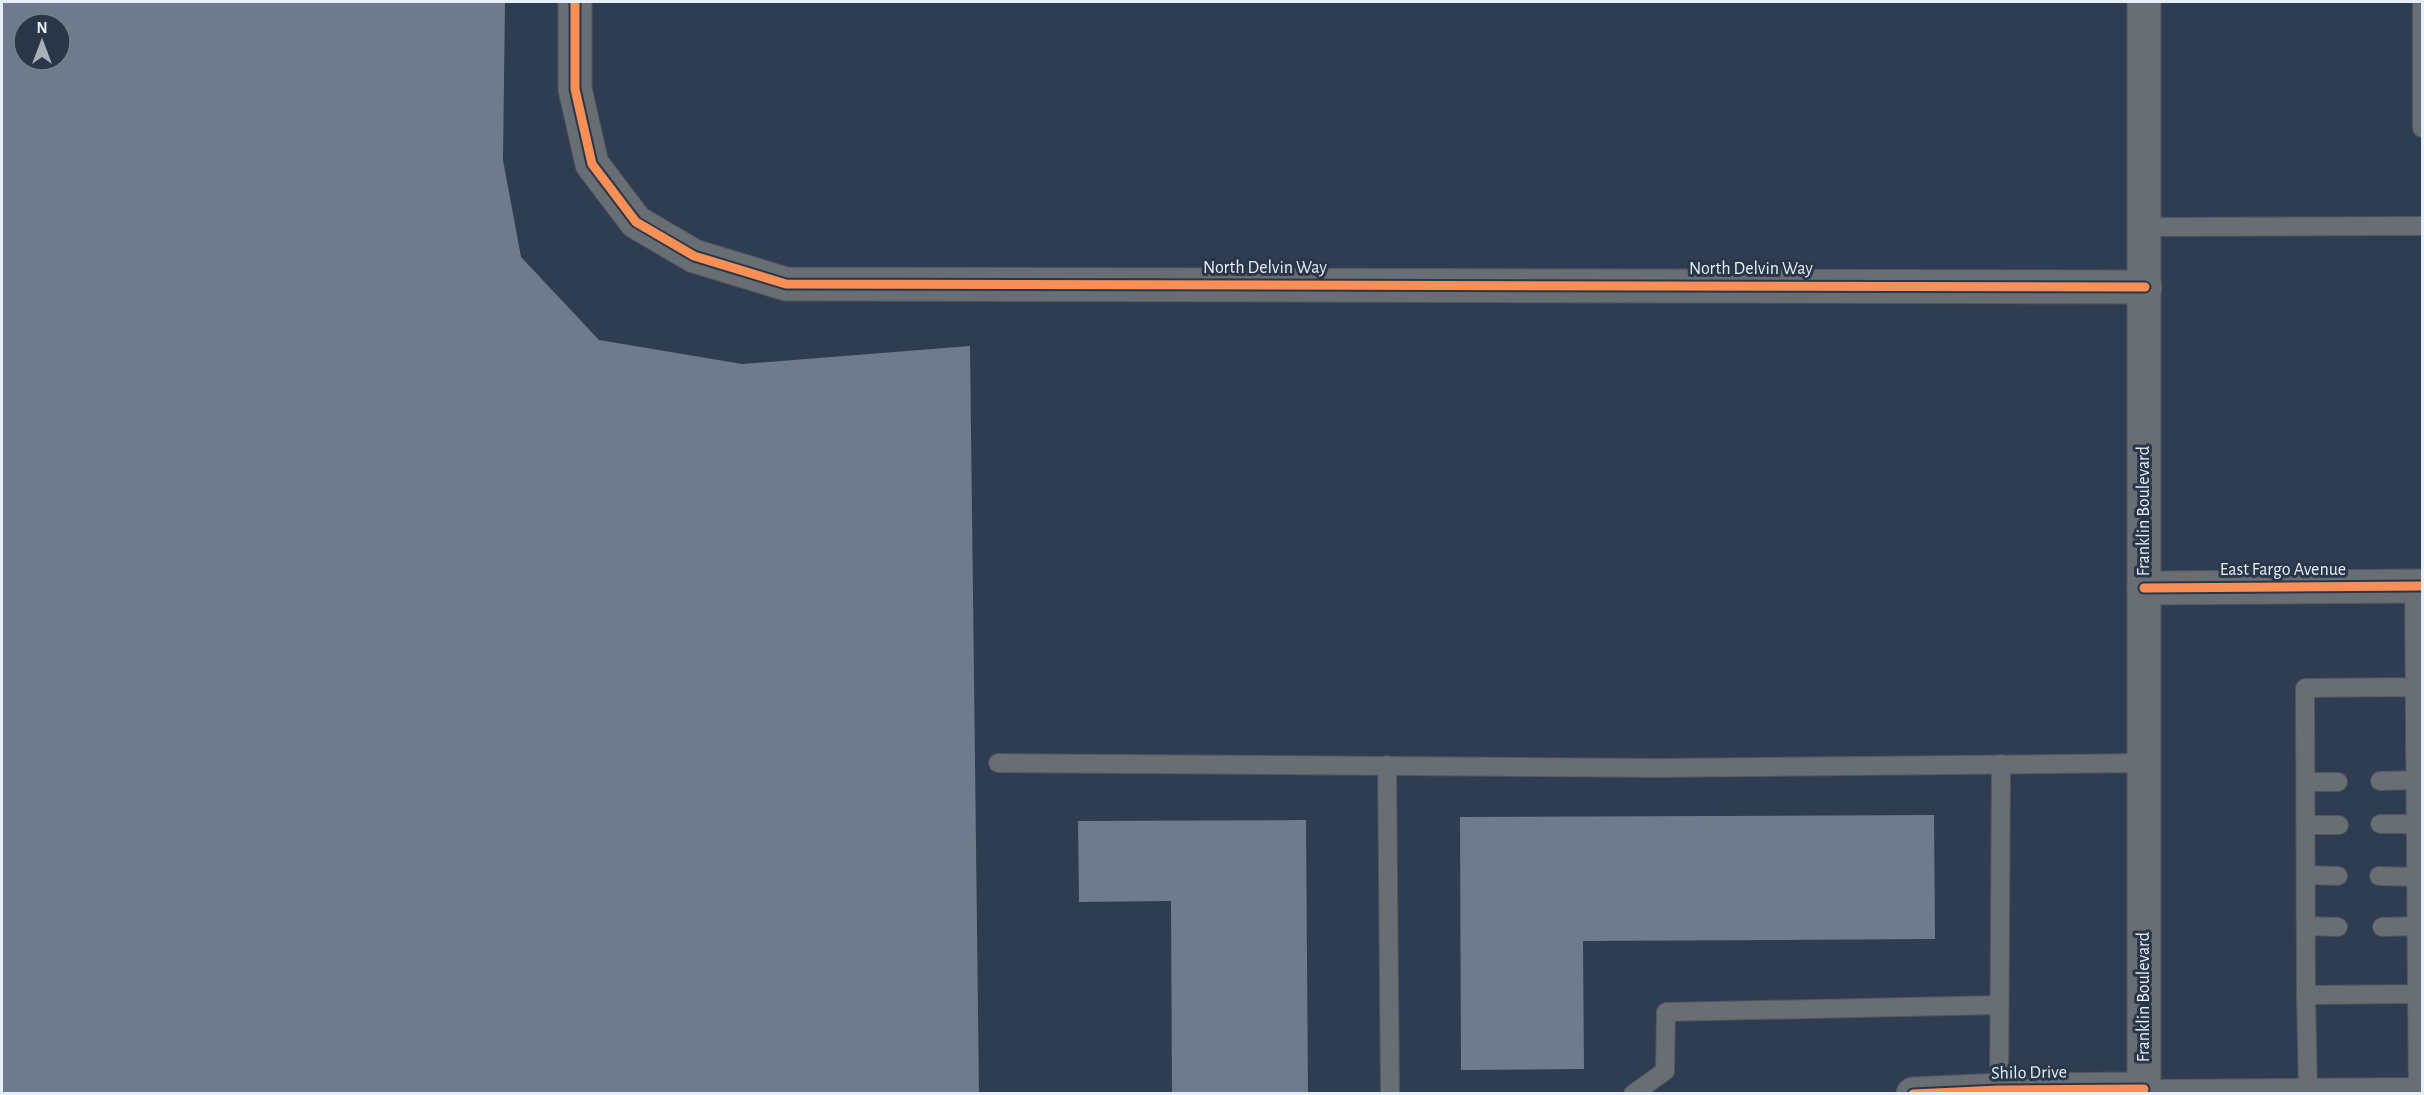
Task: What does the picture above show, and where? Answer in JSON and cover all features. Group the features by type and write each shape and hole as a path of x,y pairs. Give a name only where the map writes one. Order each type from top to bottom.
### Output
{"street":[{"name":"North Delvin Way","path":"575,2 575,89 592,165 636,222 694,256 786,284 2145,287"},
{"name":"Franklin Boulevard","path":"2144,2 2144,1091"},
{"name":"East Fargo Avenue","path":"2144,588 2418,586"},
{"name":"Shilo Drive","path":"1914,1094 2144,1091"}],"lane":[{"path":"2422,2 2422,128"},
{"path":"2145,227 2422,226"},
{"path":"2144,1091 2419,1089 2415,780 2419,687 2418,586"},
{"path":"2308,1091 2305,688 2419,687"},
{"path":"998,763 1658,768 2144,763"},
{"path":"1999,1092 2001,764"},
{"path":"1387,765 1389,1094"},
{"path":"2380,781 2415,780"},
{"path":"2306,782 2338,782"},
{"path":"2380,824 2416,824"},
{"path":"2306,825 2339,825"},
{"path":"2306,875 2338,876"},
{"path":"2379,876 2416,877"},
{"path":"2307,926 2338,927"},
{"path":"2382,927 2417,926"},
{"path":"2307,995 2417,994"},
{"path":"1633,1094 1665,1071 1666,1012 1999,1005"}],"shaded area":[{"path":"2,2 2422,2 2422,1093 2,1093"}],"building":[{"path":"2,2 505,2 503,160 521,257 599,340 742,364 970,346 979,1094 2,1094"},
{"path":"1934,815 1935,939 1583,941 1584,1069 1461,1070 1460,817"},
{"path":"1306,820 1308,1094 1172,1094 1171,901 1079,902 1078,821"}],"cycle path":[{"path":"575,2 575,89 592,164 636,222 694,256 786,284 2145,287"},
{"path":"2144,588 2422,586"},
{"path":"1913,1094 1999,1090 2144,1089"}]}
